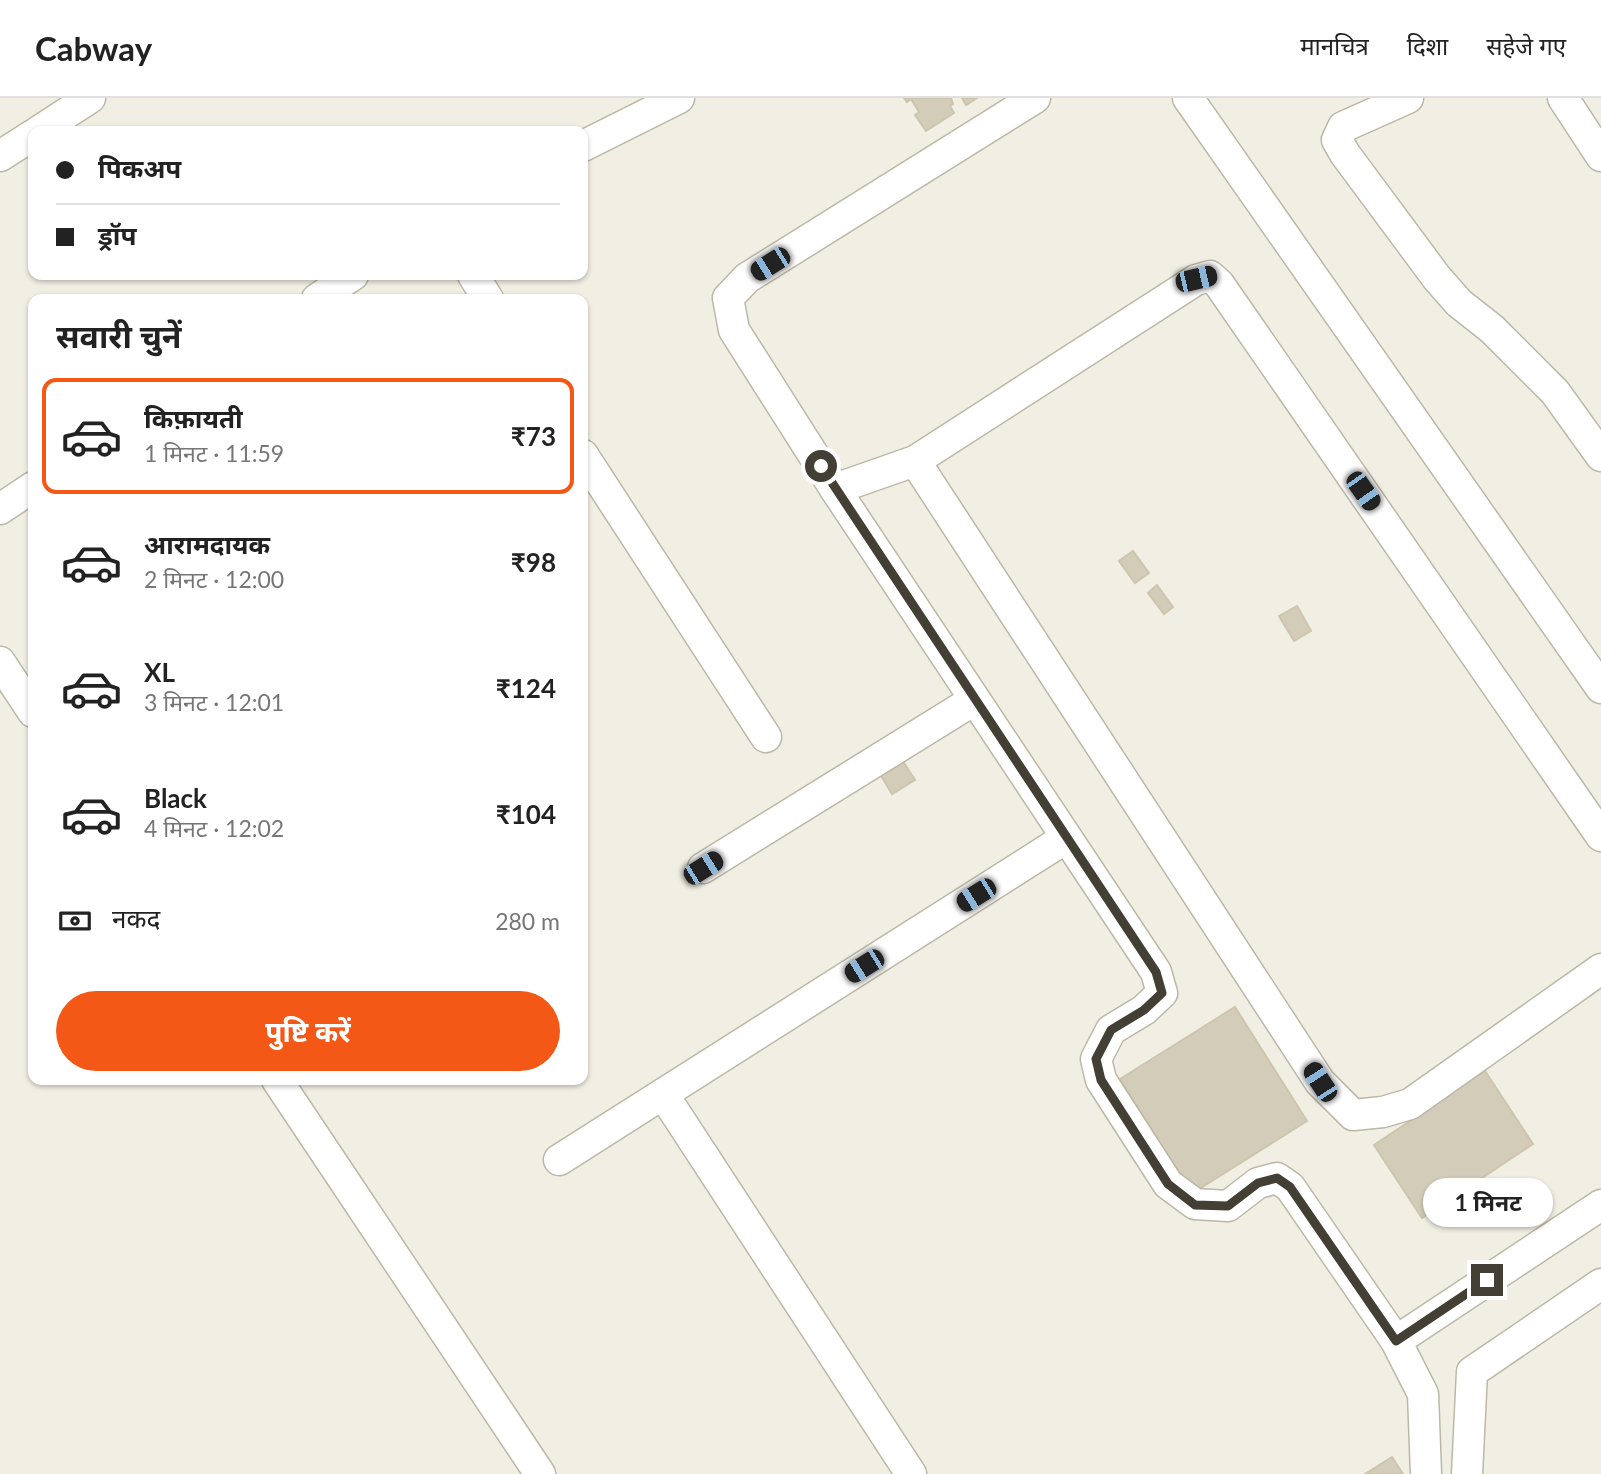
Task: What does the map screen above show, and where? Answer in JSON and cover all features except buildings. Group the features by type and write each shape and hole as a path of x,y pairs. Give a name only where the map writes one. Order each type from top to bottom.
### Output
{"lane":[{"path":"47,126 90,98"},
{"path":"588,144 679,98"},
{"path":"1035,98 747,278 728,298 734,330 835,489 1156,972 1162,993 1144,1010 1111,1030 1096,1059 1101,1080 1168,1184 1195,1205 1228,1206 1258,1183 1277,1178 1290,1187 1396,1341 1423,1394 1426,1474"},
{"path":"1188,98 1601,688"},
{"path":"1398,100 1343,127 1337,140 1437,278 1459,303 1492,330 1555,392 1601,456"},
{"path":"1569,100 1599,150"},
{"path":"0,156 28,138"},
{"path":"835,489 915,461 1196,279 1210,276 1219,284 1601,836"},
{"path":"324,294 346,280"},
{"path":"915,461 1320,1082 1353,1115 1383,1112 1410,1104 1601,969"},
{"path":"588,463 765,737"},
{"path":"0,509 28,490"},
{"path":"0,662 28,704"},
{"path":"703,868 974,700"},
{"path":"559,1160 1066,838"},
{"path":"280,1085 540,1474"},
{"path":"663,1094 911,1474"},
{"path":"1396,1341 1601,1205"},
{"path":"1467,1474 1472,1373 1601,1284"}],"route":[{"path":"821,466 1156,972 1162,993 1144,1010 1111,1030 1096,1059 1101,1080 1168,1184 1195,1205 1228,1206 1258,1183 1277,1178 1290,1187 1396,1341 1487,1280"}]}
